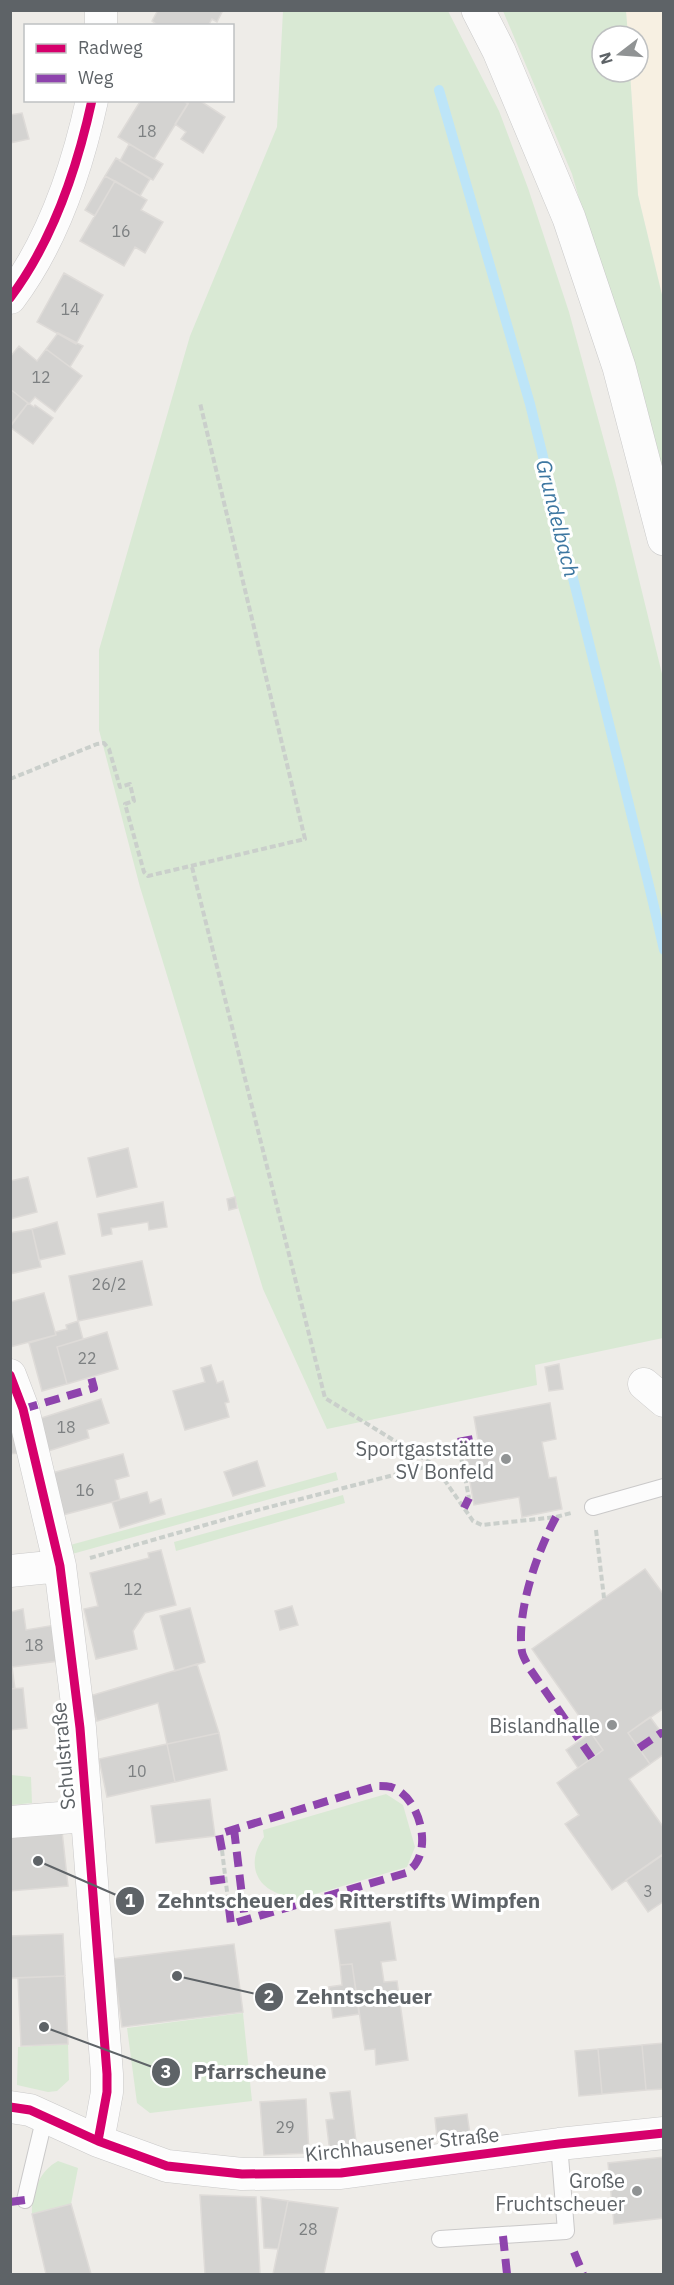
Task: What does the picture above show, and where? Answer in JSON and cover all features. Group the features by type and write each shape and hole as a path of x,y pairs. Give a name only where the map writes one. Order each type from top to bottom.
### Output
{"main road":[{"path":"478,10 499,51 569,218 619,367 663,539"}],"street":[{"path":"10,298 22,283 54,224 84,136 92,102"},
{"name":"Schulstraße","path":"10,1375 23,1409 60,1566 80,1728 107,2074 107,2092 98,2140"},
{"path":"10,1571 60,1566"},
{"path":"10,1822 86,1816"},
{"name":"Kirchhausener Straße","path":"10,2107 30,2110 98,2140 167,2166 242,2174 341,2173 559,2144 663,2133"}],"lane":[{"path":"593,1507 663,1486"},
{"path":"25,2200 45,2116"},
{"path":"440,2239 566,2231 559,2144"}],"path":[{"path":"10,778 104,743 110,749 120,787 129,784 134,801 125,804 144,872 148,876 305,839 200,403"},
{"path":"192,867 325,1398 434,1465 473,1521 482,1525 556,1517 593,1507 604,1598"},
{"path":"458,1442 469,1498"},
{"path":"60,1566 254,1511 434,1465"},
{"path":"222,1850 229,1908"}],"shaded area":[{"path":"626,11 663,11 663,299 638,195 631,84 650,84 650,24 627,24"}],"green space":[{"path":"283,11 448,11 499,111 528,188 569,312 615,481 663,678 663,1338 535,1365 537,1385 327,1429 263,1289 140,887 99,730 99,650 190,336 277,127"},
{"path":"503,11 626,11 627,24 590,24 590,84 631,84 638,195 663,299 663,488 572,174"},
{"path":"336,1472 338,1480 65,1556 63,1547"},
{"path":"343,1495 345,1503 176,1551 174,1542"},
{"path":"11,1775 31,1777 32,1803 11,1805"},
{"path":"386,1794 403,1805 415,1847 407,1867 285,1903 283,1895 265,1886 259,1879 255,1863 264,1837 263,1830"},
{"path":"243,2013 252,2101 150,2113 137,2103 127,2028"},
{"path":"68,2044 69,2080 57,2091 48,2092 17,2085 18,2047"},
{"path":"58,2161 78,2168 71,2204 32,2214 37,2184 51,2165"}],"building":[{"path":"158,10 223,10 217,22 212,19 209,24 156,24 152,21"},
{"path":"140,102 185,102 188,104 154,159 118,137"},
{"path":"189,102 202,102 225,117 203,153 181,139 186,132 175,124"},
{"path":"22,113 29,139 10,143 10,115"},
{"path":"129,144 163,164 153,180 120,161"},
{"path":"116,158 150,179 140,196 105,176"},
{"path":"105,176 115,181 95,216 85,210"},
{"path":"115,181 147,200 141,210 163,222 145,253 135,247 124,266 80,241"},
{"path":"64,273 103,295 76,344 37,322"},
{"path":"58,333 83,346 70,367 46,349"},
{"path":"19,346 37,361 46,349 82,376 55,412 35,397 29,404 10,389 10,357"},
{"path":"10,389 28,403 10,426"},
{"path":"28,403 34,407 35,405 53,418 33,444 10,427"},
{"path":"128,1148 137,1187 97,1197 88,1158"},
{"path":"28,1177 37,1212 10,1219 10,1181"},
{"path":"235,1197 237,1208 229,1210 227,1199"},
{"path":"163,1202 167,1227 149,1230 148,1222 111,1228 112,1234 102,1236 98,1214"},
{"path":"57,1222 65,1254 39,1260 32,1229"},
{"path":"32,1229 41,1267 10,1274 10,1233"},
{"path":"142,1261 152,1305 78,1321 69,1276"},
{"path":"44,1293 56,1335 10,1347 10,1302"},
{"path":"78,1321 83,1339 57,1347 67,1384 42,1391 29,1343 56,1335 55,1332 67,1329 66,1325"},
{"path":"107,1332 118,1369 67,1384 57,1347"},
{"path":"559,1364 563,1389 549,1391 545,1367"},
{"path":"211,1365 217,1383 223,1381 229,1402 225,1403 229,1417 185,1430 173,1391 205,1382 201,1368"},
{"path":"101,1399 109,1423 87,1430 89,1438 42,1453 32,1421"},
{"name":"Sportgaststätte SV Bonfeld","path":"550,1403 556,1439 542,1442 549,1478 556,1477 562,1509 522,1517 519,1497 474,1505 464,1448 479,1446 474,1417"},
{"path":"10,1422 18,1453 10,1454"},
{"path":"123,1454 129,1476 115,1480 120,1500 59,1516 48,1474"},
{"path":"257,1461 265,1486 233,1496 224,1472"},
{"path":"147,1492 150,1503 161,1499 165,1514 120,1528 112,1502"},
{"path":"161,1550 176,1605 145,1613 133,1631 137,1649 96,1659 84,1609 98,1606 90,1573 149,1558 148,1553"},
{"name":"Bislandhalle","path":"645,1569 664,1595 664,1708 628,1733 650,1764 629,1779 664,1828 664,1854 612,1890 565,1824 579,1815 557,1783 603,1750 532,1649"},
{"path":"292,1606 298,1625 280,1630 275,1611"},
{"path":"190,1608 205,1662 175,1671 160,1616"},
{"path":"23,1609 26,1630 55,1625 59,1661 12,1667 15,1689 10,1689 10,1612"},
{"path":"197,1664 219,1733 167,1744 158,1703 97,1721 90,1696"},
{"path":"23,1688 27,1728 10,1730 10,1689"},
{"path":"650,1717 664,1736 664,1754 650,1764 628,1733"},
{"path":"219,1733 227,1770 175,1782 167,1744"},
{"path":"591,1733 603,1750 578,1768 566,1750"},
{"path":"167,1744 175,1782 107,1797 99,1759"},
{"path":"210,1799 215,1836 156,1843 151,1806"},
{"path":"62,1831 68,1886 10,1891 10,1836"},
{"path":"663,1854 664,1901 648,1912 626,1880"},
{"path":"390,1922 396,1960 381,1962 384,1982 397,1981 408,2060 376,2065 375,2049 365,2050 352,1964 340,1965 335,1930"},
{"path":"63,1934 65,1976 10,1978 10,1936"},
{"path":"234,1944 243,2012 122,2027 113,1959"},
{"path":"352,1964 359,2014 333,2018 329,1987 342,1985 340,1965"},
{"path":"65,1976 68,2044 21,2046 18,1978"},
{"path":"664,2043 664,2089 646,2090 642,2045"},
{"path":"642,2045 646,2090 602,2094 598,2049"},
{"path":"598,2049 602,2094 579,2096 575,2051"},
{"path":"350,2091 357,2150 330,2153 326,2120 334,2119 330,2093"},
{"path":"306,2099 309,2153 264,2155 260,2102"},
{"path":"467,2114 470,2134 437,2138 435,2118"},
{"name":"Große Fruchtscheuer","path":"664,2157 664,2218 614,2224 608,2163"},
{"path":"200,2195 256,2197 260,2274 205,2274"},
{"path":"261,2197 288,2201 278,2249 264,2248"},
{"path":"288,2201 338,2208 324,2274 273,2274"},
{"path":"71,2204 91,2274 46,2274 32,2214"}],"waterway":[{"name":"Grundelbach","path":"439,90 530,404 664,950"}],"marked path":[{"path":"23,1409 94,1388 91,1377"},
{"path":"458,1442 478,1438"},
{"path":"464,1508 469,1498"},
{"path":"556,1517 535,1565 525,1601 522,1619 522,1652 530,1669 592,1758"},
{"path":"639,1748 661,1733 664,1734"},
{"path":"222,1850 219,1834 377,1786 391,1787 408,1799 422,1831 420,1854 415,1864 406,1873 231,1924 229,1908"},
{"path":"234,1829 245,1921"},
{"path":"210,1881 226,1879"},
{"path":"10,2202 25,2200"},
{"path":"503,2236 507,2274"},
{"path":"574,2252 583,2274"}],"cycle path":[{"path":"10,298 39,253 62,204 79,152 92,102"},
{"path":"10,1375 23,1409 60,1566 80,1728 107,2074 107,2092 98,2141"},
{"path":"10,2107 30,2110 98,2141 167,2166 242,2174 341,2173 559,2144 664,2133"}],"place":[{"name":"Sportgaststätte SV Bonfeld","path":"506,1459"},
{"name":"Bislandhalle","path":"612,1725"},
{"name":"Zehntscheuer des Ritterstifts Wimpfen","path":"38,1861"},
{"name":"Zehntscheuer","path":"177,1976"},
{"name":"Pfarrscheune","path":"44,2027"},
{"name":"Große Fruchtscheuer","path":"637,2191"}]}
